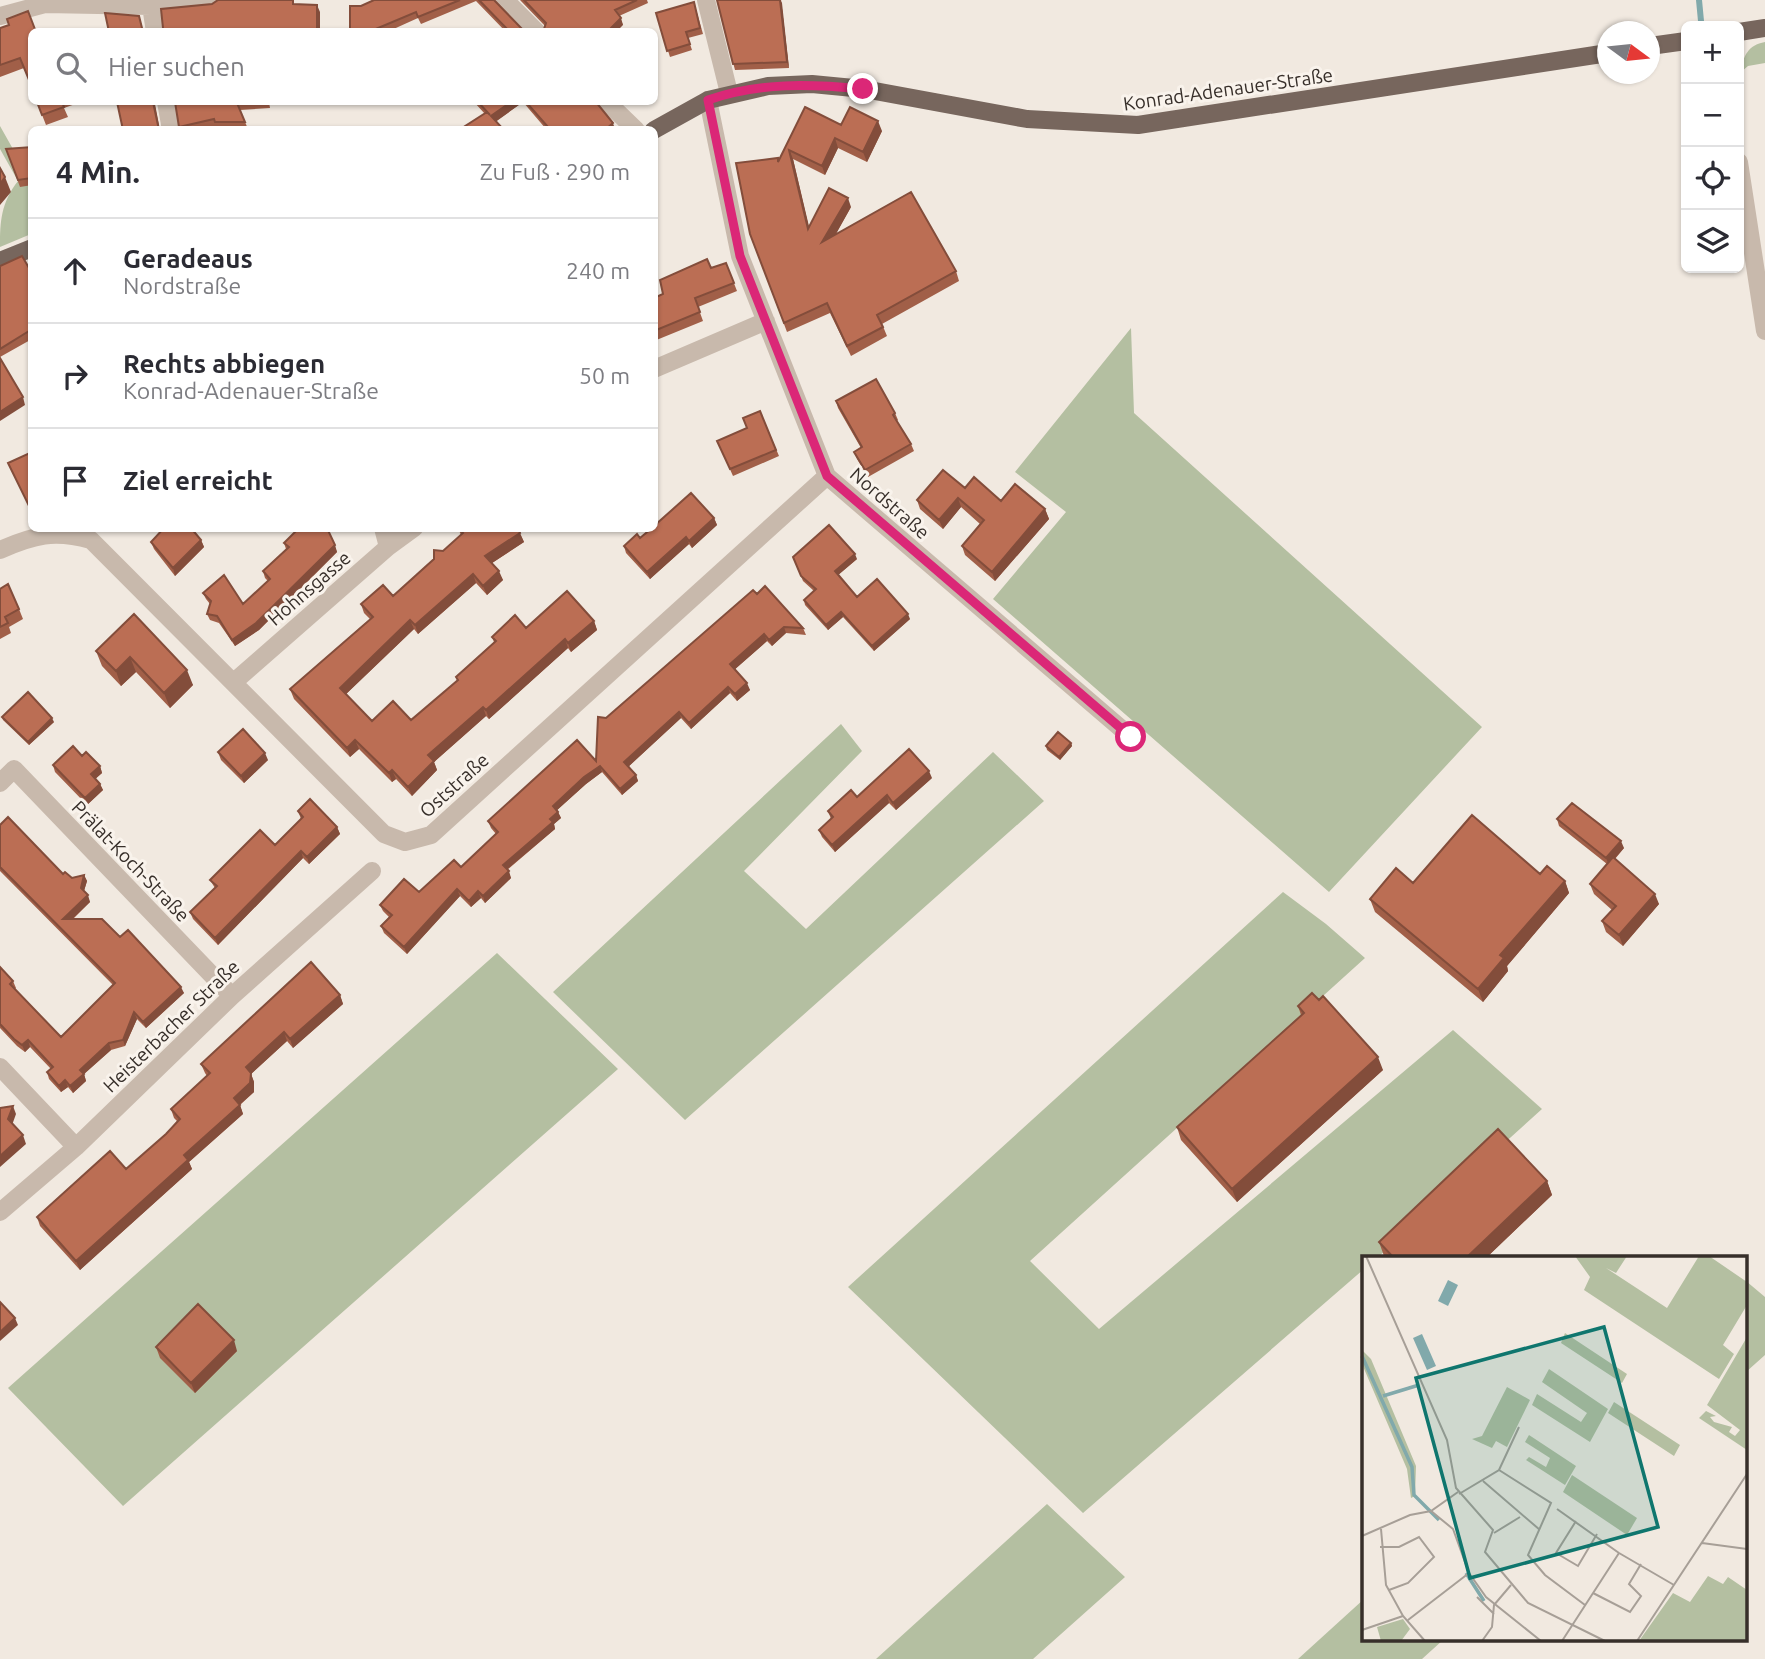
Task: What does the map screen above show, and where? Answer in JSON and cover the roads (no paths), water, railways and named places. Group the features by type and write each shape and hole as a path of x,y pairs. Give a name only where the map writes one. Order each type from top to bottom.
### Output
{"main road":[{"path":"1744,32 1765,28"},
{"path":"1660,45 1681,42"},
{"name":"Konrad-Adenauer-Straße","path":"658,128 708,100 729,93 768,86 812,84 863,89 1027,119 1092,125 1138,125 1597,55"},
{"path":"0,261 28,250"}],"street":[{"path":"0,16 44,2 151,6 214,0"},
{"path":"505,0 533,28"},
{"path":"706,0 729,93"},
{"path":"151,6 154,28"},
{"name":"Nordstraße","path":"708,100 740,256 827,476 1131,737"},
{"path":"166,105 169,126"},
{"path":"610,105 632,126"},
{"path":"1744,194 1765,331"},
{"path":"658,367 766,321"},
{"name":"Oststraße","path":"0,550 24,540 61,532 91,540 235,681 384,834 405,842 431,835 827,476"},
{"path":"384,532 388,547"},
{"name":"Hohnsgasse","path":"235,681 409,532"},
{"name":"Prälat-Koch-Straße","path":"0,783 14,769 232,996"},
{"name":"Heisterbacher Straße","path":"0,1212 76,1147 232,996 372,871"},
{"path":"0,1067 76,1147"}],"waterway":[{"path":"1699,0 1701,21"}]}
